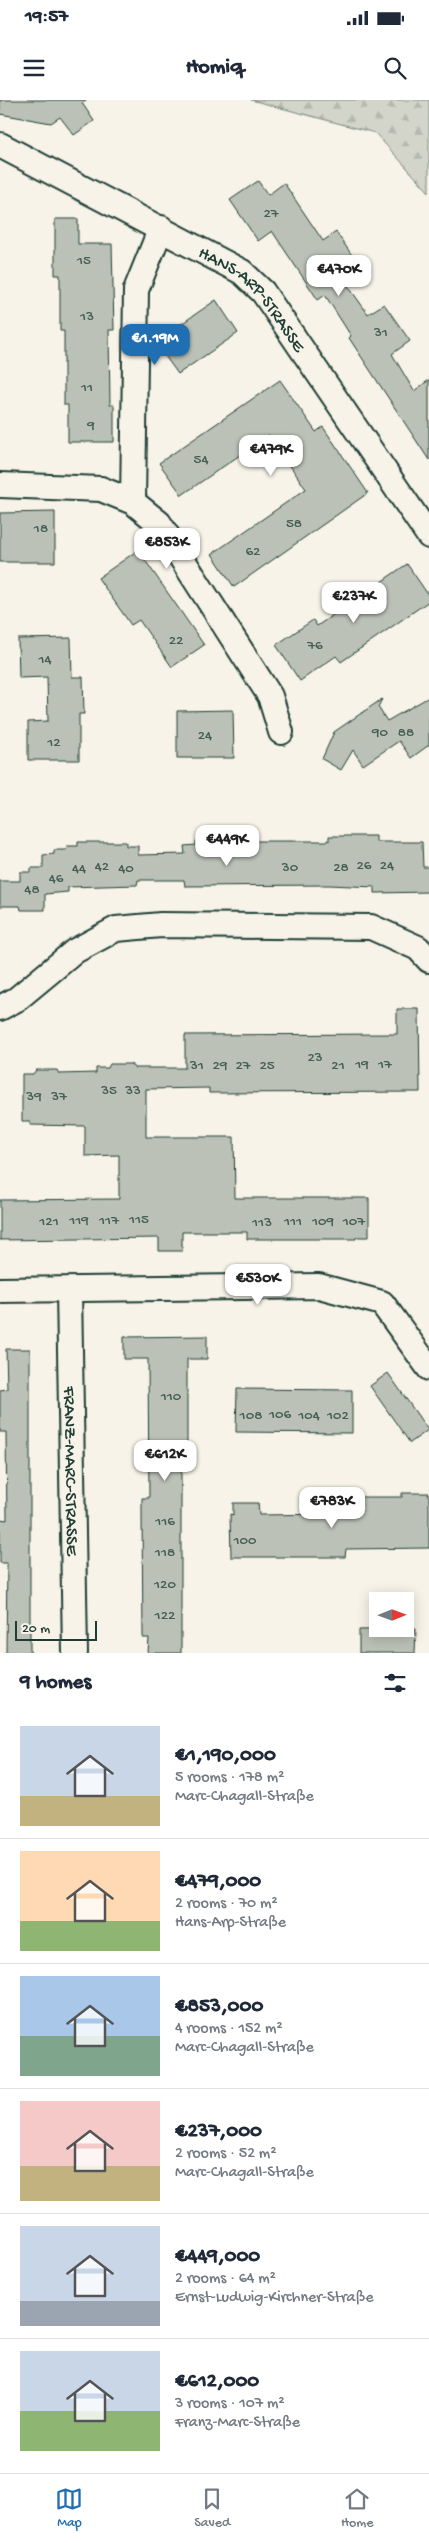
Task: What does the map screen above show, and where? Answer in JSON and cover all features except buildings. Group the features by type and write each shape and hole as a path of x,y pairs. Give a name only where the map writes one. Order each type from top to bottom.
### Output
{"street":[{"name":"HANS-ARP-STRASSE","path":"0,145 242,272 263,292 429,536"},
{"path":"133,502 136,290 161,228"},
{"path":"0,485 101,489 133,502 159,523 220,615 270,696 281,732"},
{"path":"0,1008 18,999 74,951 116,929 161,925 371,927 418,948 429,960"},
{"path":"0,1290 319,1286 382,1303 429,1368"},
{"name":"FRANZ-MARC-STRASSE","path":"69,1290 75,1653"}],"green space":[{"path":"251,100 429,100 429,192 375,133"}]}
